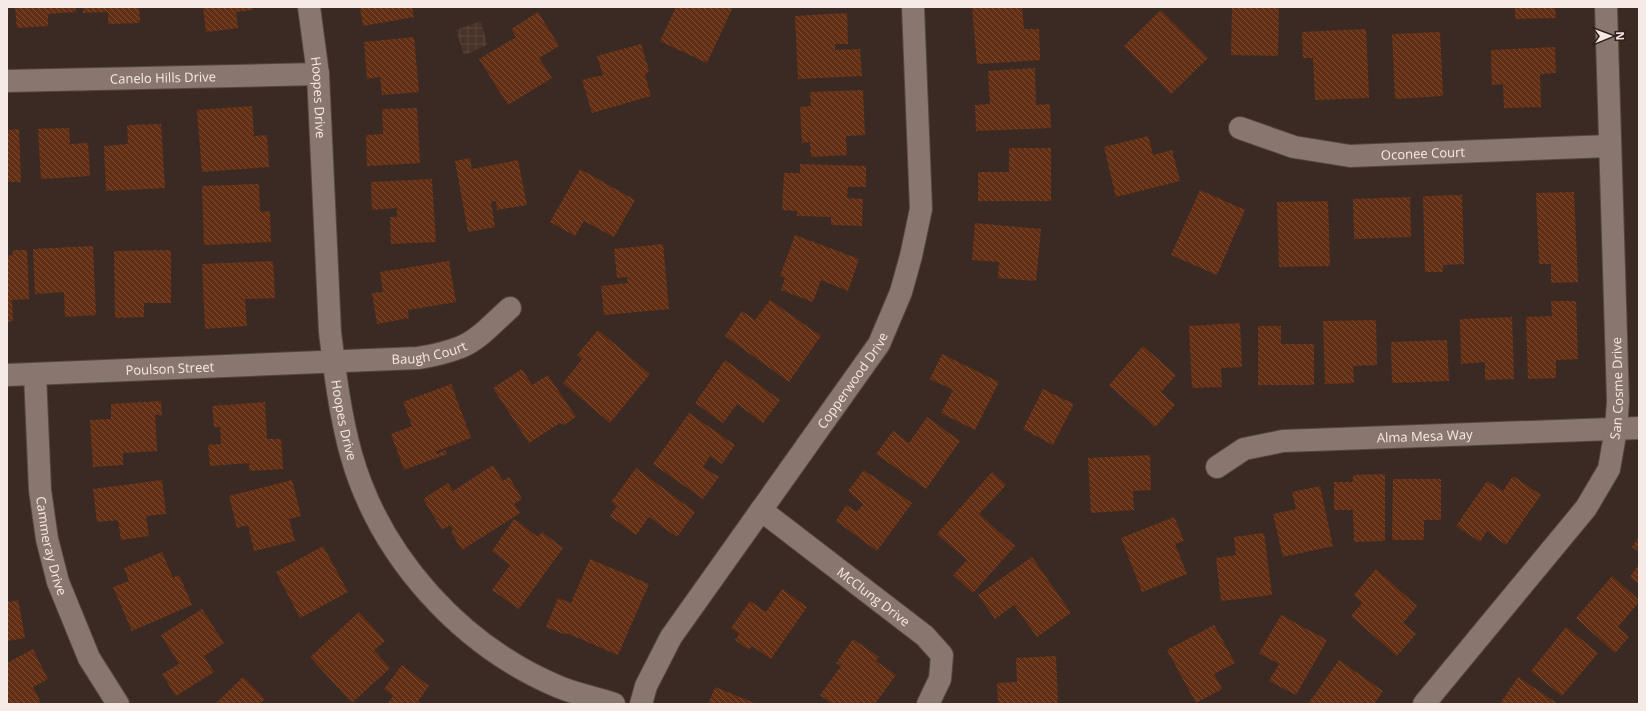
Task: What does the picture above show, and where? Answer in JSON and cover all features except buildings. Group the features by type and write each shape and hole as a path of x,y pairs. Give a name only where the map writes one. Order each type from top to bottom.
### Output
{"street":[{"name":"Hoopes Drive","path":"309,7 318,74 330,332 333,362 340,407 350,448 364,491 380,525 400,557 423,588 449,615 478,640 509,662 559,687 614,704"},
{"name":"Copperwood Drive","path":"641,704 646,686 671,637 879,344 901,292 911,256 921,209 913,7"},
{"name":"San Cosme Drive","path":"1424,704 1586,508 1609,469 1616,429 1618,401 1606,7"},
{"name":"Canelo Hills Drive","path":"7,81 318,74"},
{"name":"Oconee Court","path":"1240,128 1294,147 1350,156 1610,146"},
{"name":"Baugh Court","path":"333,362 418,358 462,347 476,338 510,308"},
{"name":"Poulson Street","path":"7,375 333,362"},
{"name":"Cammeray Drive","path":"34,374 40,490 47,538 58,582 90,658 118,704"},
{"name":"Alma Mesa Way","path":"1217,468 1244,449 1283,440 1639,428"},
{"name":"McClung Drive","path":"761,510 925,636 942,655 940,679 928,704"}],"shaded area":[{"path":"481,21 487,45 464,55 456,30"}]}
